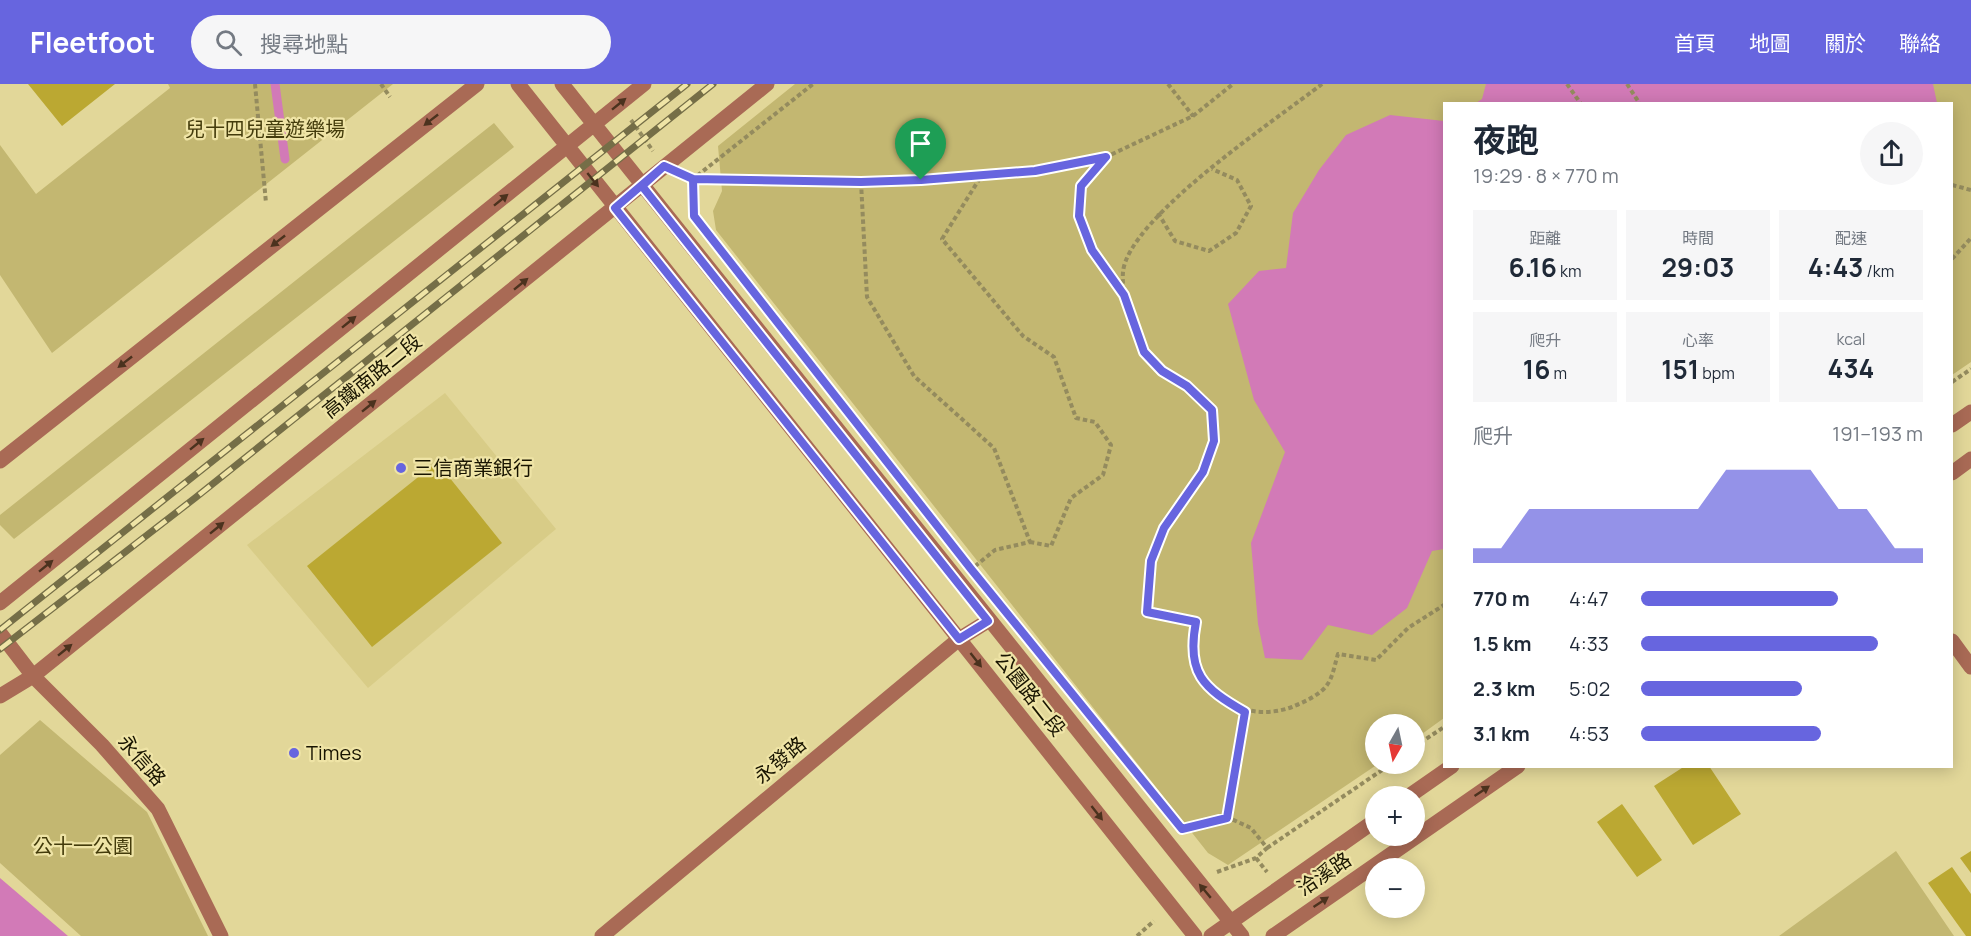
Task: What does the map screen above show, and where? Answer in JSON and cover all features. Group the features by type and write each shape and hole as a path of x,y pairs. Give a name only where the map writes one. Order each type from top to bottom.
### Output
{"street":[{"path":"0,461 477,84"},
{"name":"公園路二段","path":"518,84 1195,936"},
{"name":"公園路二段","path":"562,84 988,621 1242,936"},
{"path":"0,603 644,84"},
{"name":"高鐵南路二段","path":"0,696 33,675 767,84"},
{"path":"1953,424 1971,412"},
{"path":"1953,472 1971,459"},
{"name":"永發路","path":"602,936 959,639 988,621"},
{"name":"永信路","path":"0,633 33,675 102,745 158,809 221,936"},
{"path":"1953,642 1971,667"},
{"path":"1423,786 1449,768"},
{"name":"洽溪路","path":"1273,936 1515,768"},
{"name":"洽溪路","path":"1211,936 1365,828"}],"path":[{"path":"255,84 266,203"},
{"path":"381,84 390,97"},
{"path":"693,179 813,84"},
{"path":"1168,84 1193,116"},
{"path":"619,104 664,166 693,179 861,182 981,177 1035,171 1106,157 1193,116 1233,84"},
{"path":"1124,295 1123,270 1136,244 1158,213 1322,84"},
{"path":"1567,84 1580,102"},
{"path":"1627,84 1639,102"},
{"path":"1106,157 1081,186 1079,216 1092,250 1124,295 1144,352 1162,371 1187,386 1212,410 1214,441 1203,472 1164,528 1151,561 1147,612 1196,622 1191,647 1197,670 1215,694 1245,712 1275,713 1305,702 1327,685 1338,654 1376,660 1408,628 1443,606"},
{"path":"1158,213 1175,241 1209,251 1236,232 1251,206 1237,180 1212,169"},
{"path":"971,569 995,550 1030,542 1051,546 1071,498 1103,475 1111,445 1095,422 1076,418 1054,357 1023,336 942,239 981,177"},
{"path":"693,179 694,216"},
{"path":"861,182 867,297 914,376 994,448 1030,542"},
{"path":"1953,185 1971,190"},
{"path":"1953,258 1971,238"},
{"path":"1953,381 1971,369"},
{"path":"1227,818 1245,712"},
{"path":"1425,740 1443,728"},
{"path":"1213,873 1256,858 1267,848 1375,774"},
{"path":"1188,838 1182,829 1227,818 1251,828 1267,848"}],"shaded area":[{"path":"1486,84 1933,84 1937,102 1478,102 1482,99"},
{"path":"1390,115 1443,121 1443,549 1432,551 1407,608 1372,635 1328,625 1302,660 1265,658 1258,624 1251,543 1285,452 1254,400 1228,304 1259,271 1286,268 1293,213 1319,170 1346,135"},
{"path":"445,393 556,529 368,688 247,545"},
{"path":"0,878 68,936 0,936"}],"green space":[{"name":"兒十四兒童遊樂場","path":"168,84 393,84 52,353 0,275 0,145 36,194 170,88"},
{"path":"795,84 1971,84 1971,362 1953,374 1953,102 1443,102 1443,719 1425,732 1425,714 1365,714 1365,773 1228,865 1208,853 716,230 713,211 722,191 718,146"},
{"path":"494,123 514,147 14,539 0,525 0,515"},
{"name":"公十一公園","path":"40,720 147,812 208,936 81,936 0,863 0,755"},
{"path":"1896,851 1954,936 1779,936"}],"building":[{"path":"28,84 115,84 62,126"},
{"path":"437,462 502,543 372,647 307,566"},
{"path":"1682,768 1710,768 1741,814 1693,845 1654,786"},
{"path":"1622,804 1662,860 1637,877 1597,822"},
{"path":"1971,851 1971,873 1960,858"},
{"path":"1952,867 1971,894 1971,936 1966,936 1928,883"}],"waterway":[{"path":"275,84 285,159"}],"railway":[{"path":"0,630 687,84"},
{"path":"0,649 195,498 713,84"}],"place":[{"name":"三信商業銀行","path":"401,468"},
{"name":"Times","path":"294,753"}],"route":[{"path":"921,180 861,182 693,179 664,166 615,208 959,639 988,621 642,186 664,166 693,179 694,216 971,569 1182,829 1227,818 1245,712 1215,694 1197,670 1191,647 1196,622 1147,612 1151,561 1164,528 1203,472 1214,441 1212,410 1187,386 1162,371 1144,352 1124,295 1092,250 1079,216 1081,186 1106,157 1035,171 921,180"}]}
